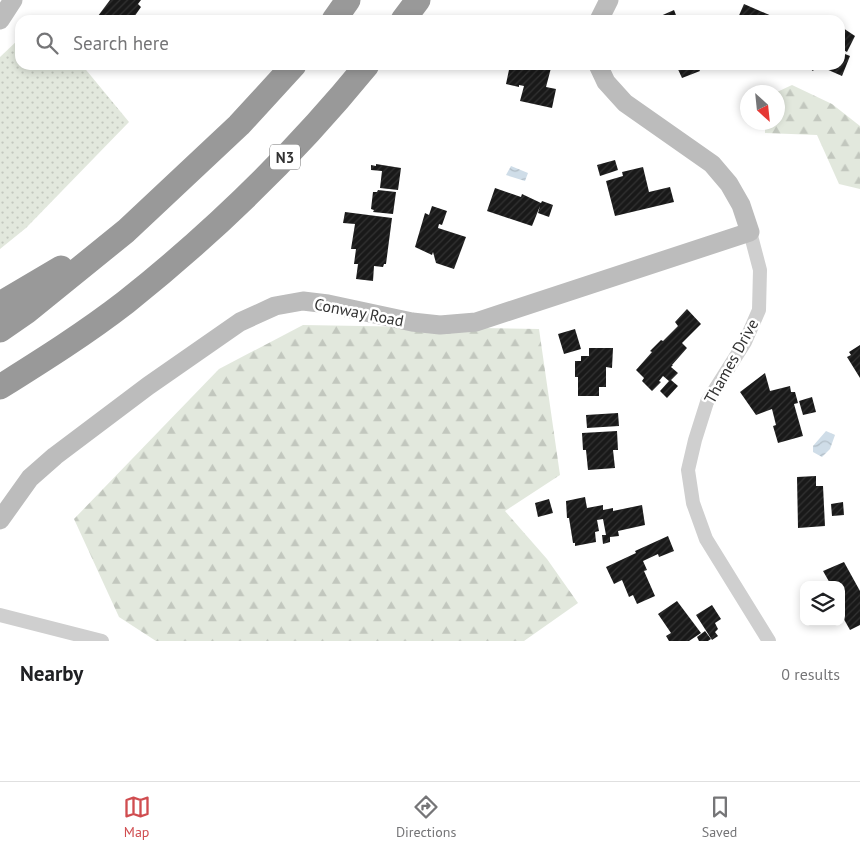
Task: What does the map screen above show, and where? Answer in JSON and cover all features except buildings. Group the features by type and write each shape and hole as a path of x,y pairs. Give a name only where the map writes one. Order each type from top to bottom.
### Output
{"highway":[{"path":"338,15 348,0"},
{"path":"407,15 418,0"},
{"path":"0,330 26,312 126,231 239,126 289,70"},
{"name":"N3","path":"0,387 50,356 126,302 196,242 284,158 330,110 363,70"},
{"path":"0,304 126,231"}],"street":[{"path":"0,20 13,0"},
{"path":"602,15 609,0"},
{"name":"Thames Drive","path":"600,70 606,82 625,104 712,164 729,184 741,205 750,232 760,270 759,310 745,342 707,402 688,470 693,503 706,539 768,641"},
{"name":"Conway Road","path":"0,520 30,478 56,456 148,386 240,322 275,306 303,301 328,304 412,322 440,325 476,322 750,232"},
{"path":"0,614 102,641"}],"green space":[{"path":"15,43 15,70 86,70 129,122 26,228 0,249 0,57"},
{"path":"792,85 832,104 860,126 860,189 839,184 817,135 765,133 765,130 785,130 785,88"},
{"path":"303,325 539,329 560,475 505,511 547,559 578,603 524,641 156,641 119,617 74,519 219,369"}],"water":[{"path":"511,166 528,173 525,181 506,175"},
{"path":"826,431 835,435 830,449 822,457 813,452 813,446"}]}
